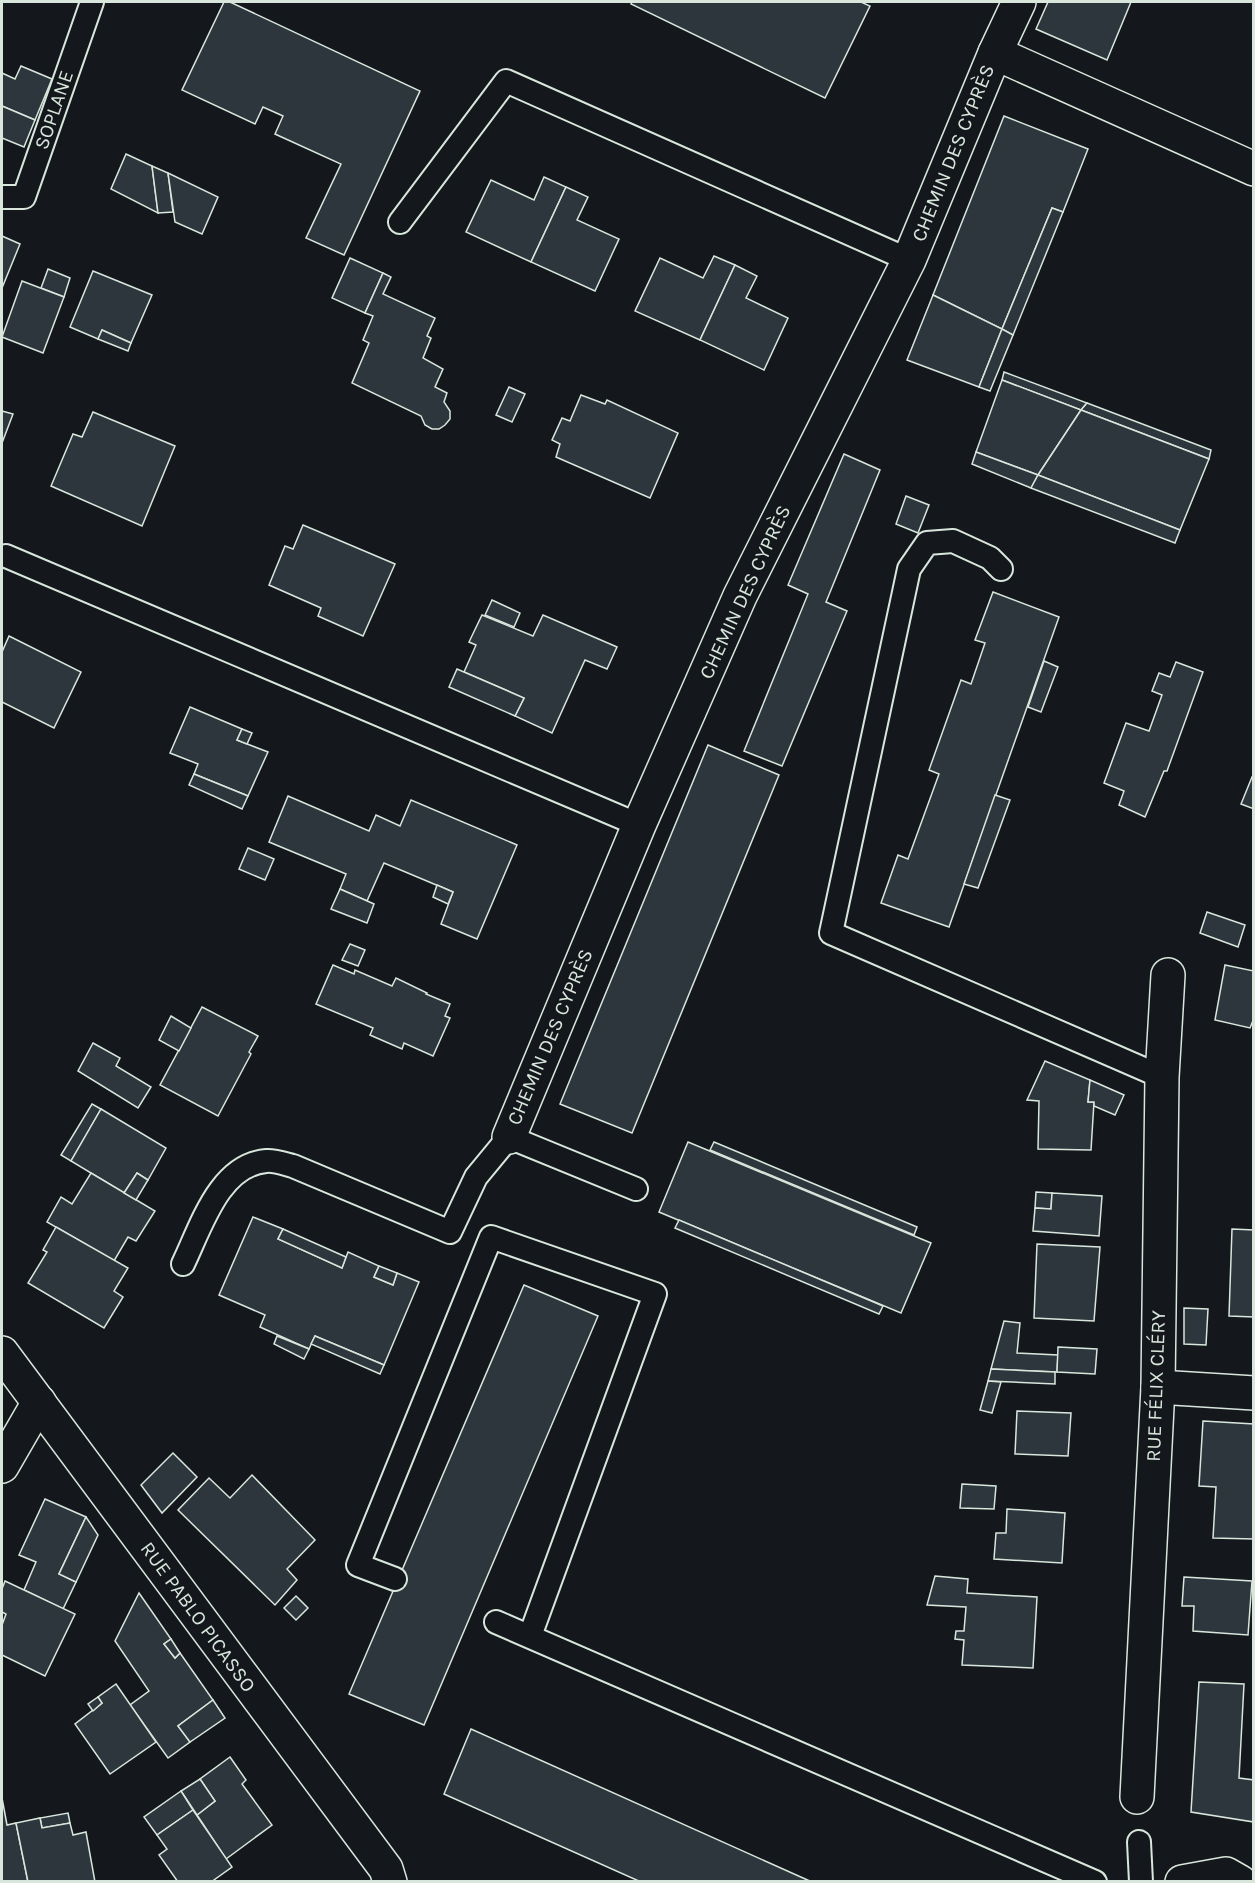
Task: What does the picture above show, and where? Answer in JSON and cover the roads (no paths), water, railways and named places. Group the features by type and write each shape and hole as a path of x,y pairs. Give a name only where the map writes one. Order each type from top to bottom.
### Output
{"street":[{"name":"CHEMIN DES CYPRÈS","path":"509,1137 639,825 740,596 909,260 995,53 1019,2"},
{"name":"CHEMIN DES CYPRÈS","path":"995,53 1254,169"},
{"name":"RUE FÉLIX CLÉRY","path":"1137,1797 1158,1386 1162,1077 1168,975"},
{"name":"RUE PABLO PICASSO","path":"2,1353 386,1869 390,1881"},
{"path":"1158,1386 1254,1393"},
{"path":"2,1466 39,1402"},
{"path":"1182,1881 1226,1874 1240,1881"}],"lane":[{"name":"SOPLANE","path":"2,197 24,197 92,2"},
{"path":"400,222 506,81 909,260"},
{"path":"1001,569 990,558 953,541 927,543 909,569 831,933 1162,1077"},
{"path":"6,555 639,825"},
{"path":"183,1264 220,1188 245,1166 268,1160 293,1166 450,1232 476,1177 509,1137 636,1189"},
{"path":"394,1579 358,1565 491,1237 655,1294 530,1636"},
{"path":"496,1622 1095,1881"},
{"path":"1139,1842 1141,1881"}]}
